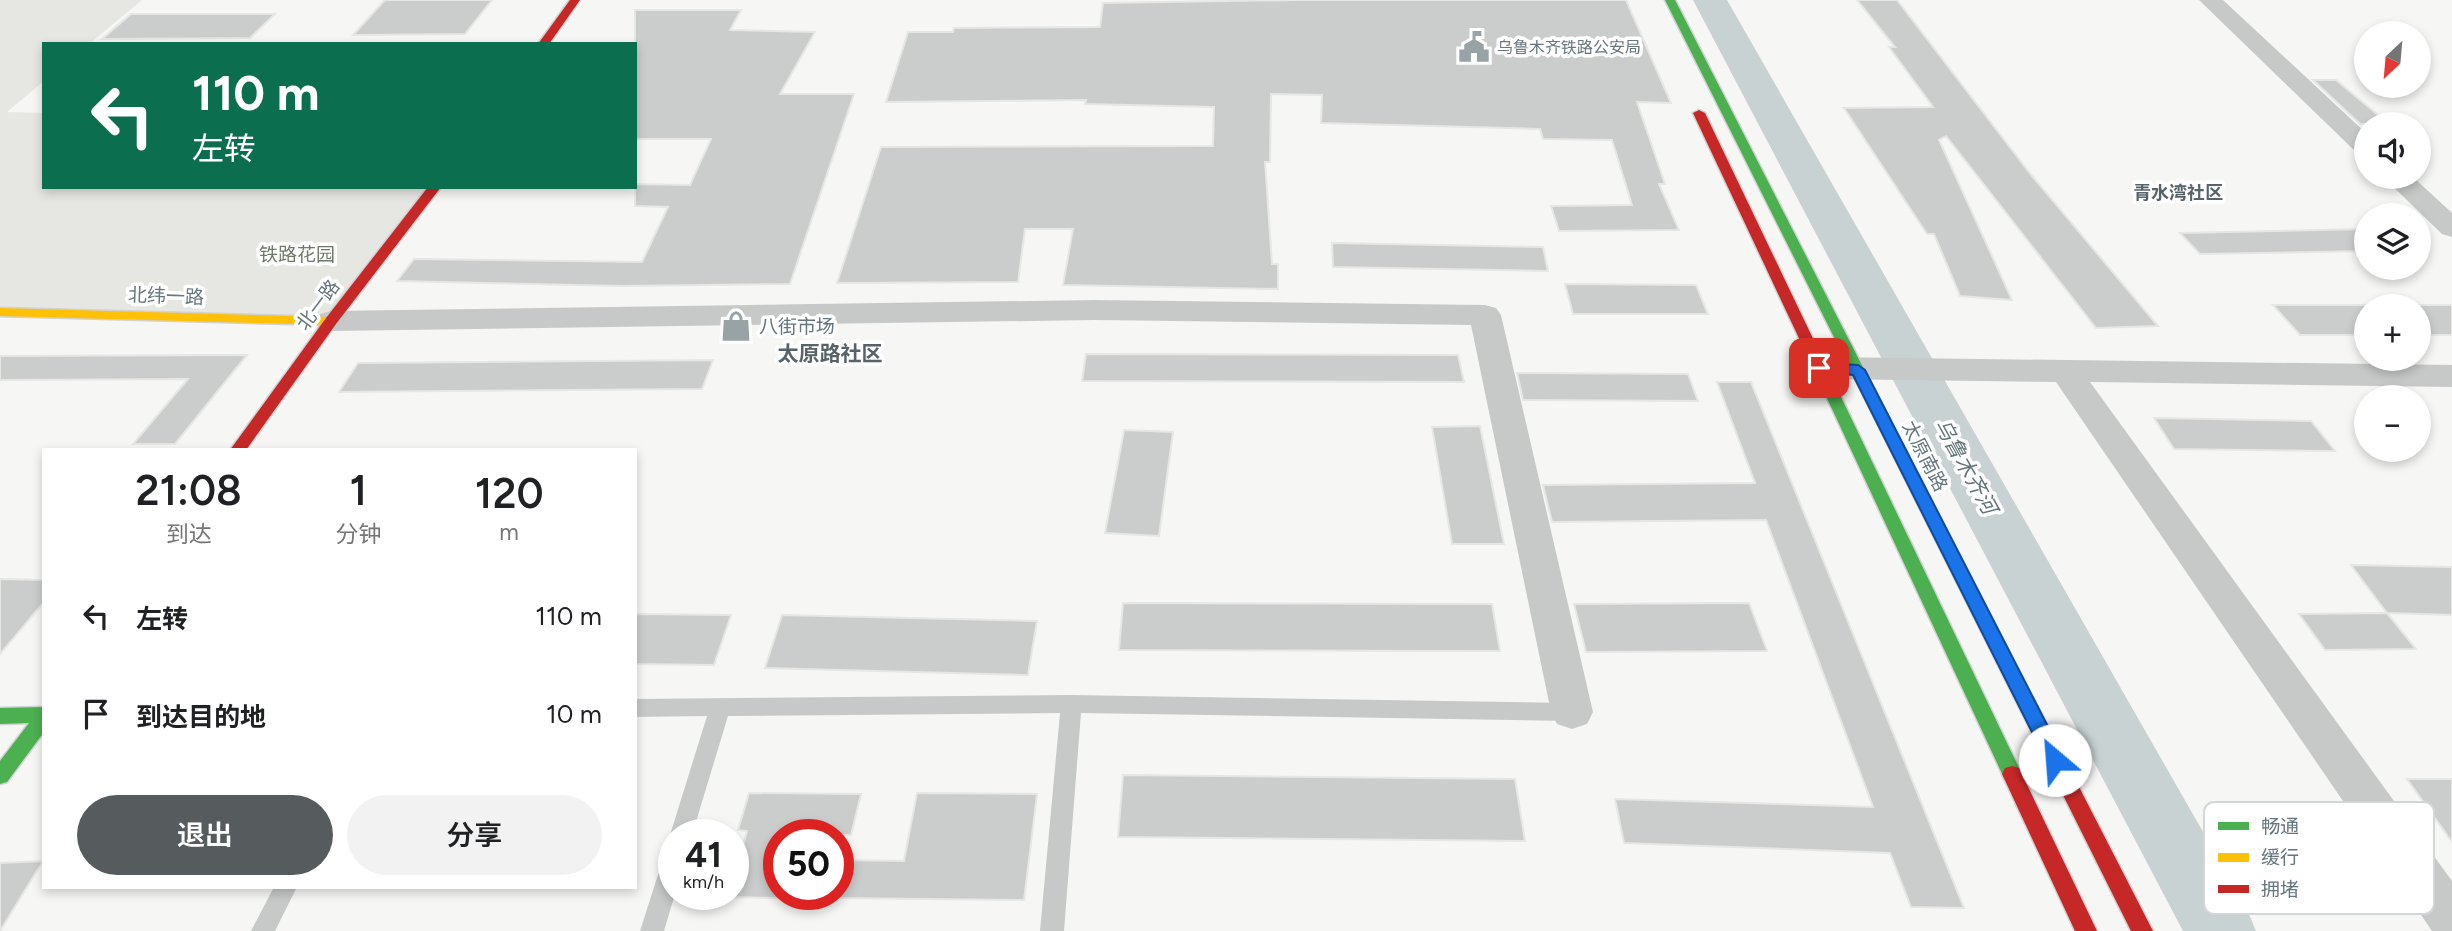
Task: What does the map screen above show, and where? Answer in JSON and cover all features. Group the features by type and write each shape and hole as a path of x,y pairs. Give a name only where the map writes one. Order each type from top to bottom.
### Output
{"main road":[{"path":"544,42 576,0"},
{"name":"太原南路","path":"1670,0 1873,370 2142,931"},
{"path":"1692,98 2086,931"},
{"name":"北一路","path":"239,448 331,321 433,189"},
{"name":"北纬一路","path":"0,312 331,321"},
{"path":"0,716 42,716"},
{"path":"0,776 42,719"}],"street":[{"path":"2210,0 2354,136"},
{"path":"2411,189 2452,228"},
{"path":"331,321 1095,310 1485,315 1572,712"},
{"path":"1819,368 2452,376"},
{"path":"2066,372 2369,802"},
{"path":"2434,894 2452,920"}],"lane":[{"path":"637,708 1071,704 1572,712"},
{"path":"1052,931 1071,704"},
{"path":"686,819 719,707"},
{"path":"263,931 284,889"},
{"path":"652,931 658,910"}],"green space":[{"name":"铁路花园","path":"0,0 142,0 91,42 42,42 42,83 7,112 42,113 42,189 433,189 331,321 0,312"}],"building":[{"path":"385,0 492,0 465,34 353,35"},
{"path":"1626,0 1671,103 1637,102 1665,184 1659,184 1679,230 1559,231 1551,206 1632,205 1612,140 1543,139 1540,129 1321,123 1322,95 1271,94 1270,162 1265,162 1272,264 1278,264 1278,289 1063,285 1073,229 1025,229 1018,282 837,283 881,147 1213,146 1214,107 1085,104 1086,100 886,102 908,32 953,32 954,28 1100,27 1103,3"},
{"path":"1857,0 1897,0 2032,176 2158,326 2096,328 1946,136 1939,140 2012,300 1960,296 1934,234 1927,234 1844,108 1933,107 1889,47 1895,47"},
{"path":"635,10 741,10 730,30 815,32 780,94 854,94 790,284 623,286 397,281 414,259 642,262 668,207 635,206 637,184 690,185 711,139 637,139"},
{"path":"131,14 275,14 250,38 102,39"},
{"path":"2313,80 2336,80 2354,95 2354,98 2375,112 2354,112 2354,118"},
{"path":"2354,229 2354,251 2200,254 2180,233"},
{"path":"1332,243 1543,247 1548,271 1333,267"},
{"path":"1565,284 1696,285 1708,314 1573,314"},
{"path":"2273,305 2354,305 2354,335 2300,335"},
{"path":"2431,305 2452,305 2452,335 2431,335"},
{"path":"1086,354 1458,355 1464,382 1082,381"},
{"path":"247,355 175,444 133,444 188,379 0,380 0,356"},
{"path":"713,360 702,389 339,392 358,363"},
{"path":"1517,373 1688,374 1698,401 1523,400"},
{"path":"1717,382 1751,382 1964,908 1911,907 1890,853 1624,843 1615,799 1873,807 1766,520 1552,522 1543,485 1755,483"},
{"path":"2154,418 2311,421 2335,451 2174,449"},
{"path":"1480,426 1504,544 1452,544 1432,427"},
{"path":"1124,430 1173,432 1159,536 1105,533"},
{"path":"2351,565 2452,567 2452,615 2387,613"},
{"path":"0,579 42,580 42,604 0,654"},
{"path":"1123,603 1492,604 1500,651 1119,650"},
{"path":"1749,603 1767,651 1586,652 1574,604"},
{"path":"2387,613 2416,649 2325,650 2299,614"},
{"path":"637,614 731,615 714,665 637,664"},
{"path":"782,615 1037,621 1028,675 765,668"},
{"path":"1123,775 1515,779 1525,841 1118,837"},
{"path":"2407,779 2452,779 2452,842 2434,817 2434,802 2423,802"},
{"path":"749,793 861,794 854,823 854,819 763,819 763,898 749,897 749,819 741,819"},
{"path":"917,793 1037,794 1024,900 854,898 854,860 904,861"},
{"path":"42,861 0,931 0,863"}],"waterway":[{"name":"乌鲁木齐河","path":"1710,0 2204,900"},
{"name":"乌鲁木齐河","path":"2212,914 2221,931"}],"traffic: fast":[{"path":"1670,0 1861,377"},
{"path":"1812,351 2012,774"},
{"path":"0,716 42,715"},
{"path":"0,776 42,720"}],"traffic: slow":[{"path":"0,312 331,321"},
{"path":"1861,377 2070,789"}],"traffic: jam":[{"path":"544,42 575,0"},
{"path":"1699,113 1812,351"},
{"path":"239,448 331,321 433,189"},
{"path":"2012,774 2086,931"},
{"path":"2070,789 2142,931"}],"place":[{"name":"乌鲁木齐铁路公安局","path":"1474,47"},
{"name":"八街市场","path":"736,326"}],"district":[{"name":"青水湾社区","path":"2178,193"},
{"name":"太原路社区","path":"830,353"}],"route":[{"path":"1819,368 1858,370 2055,760"}]}
